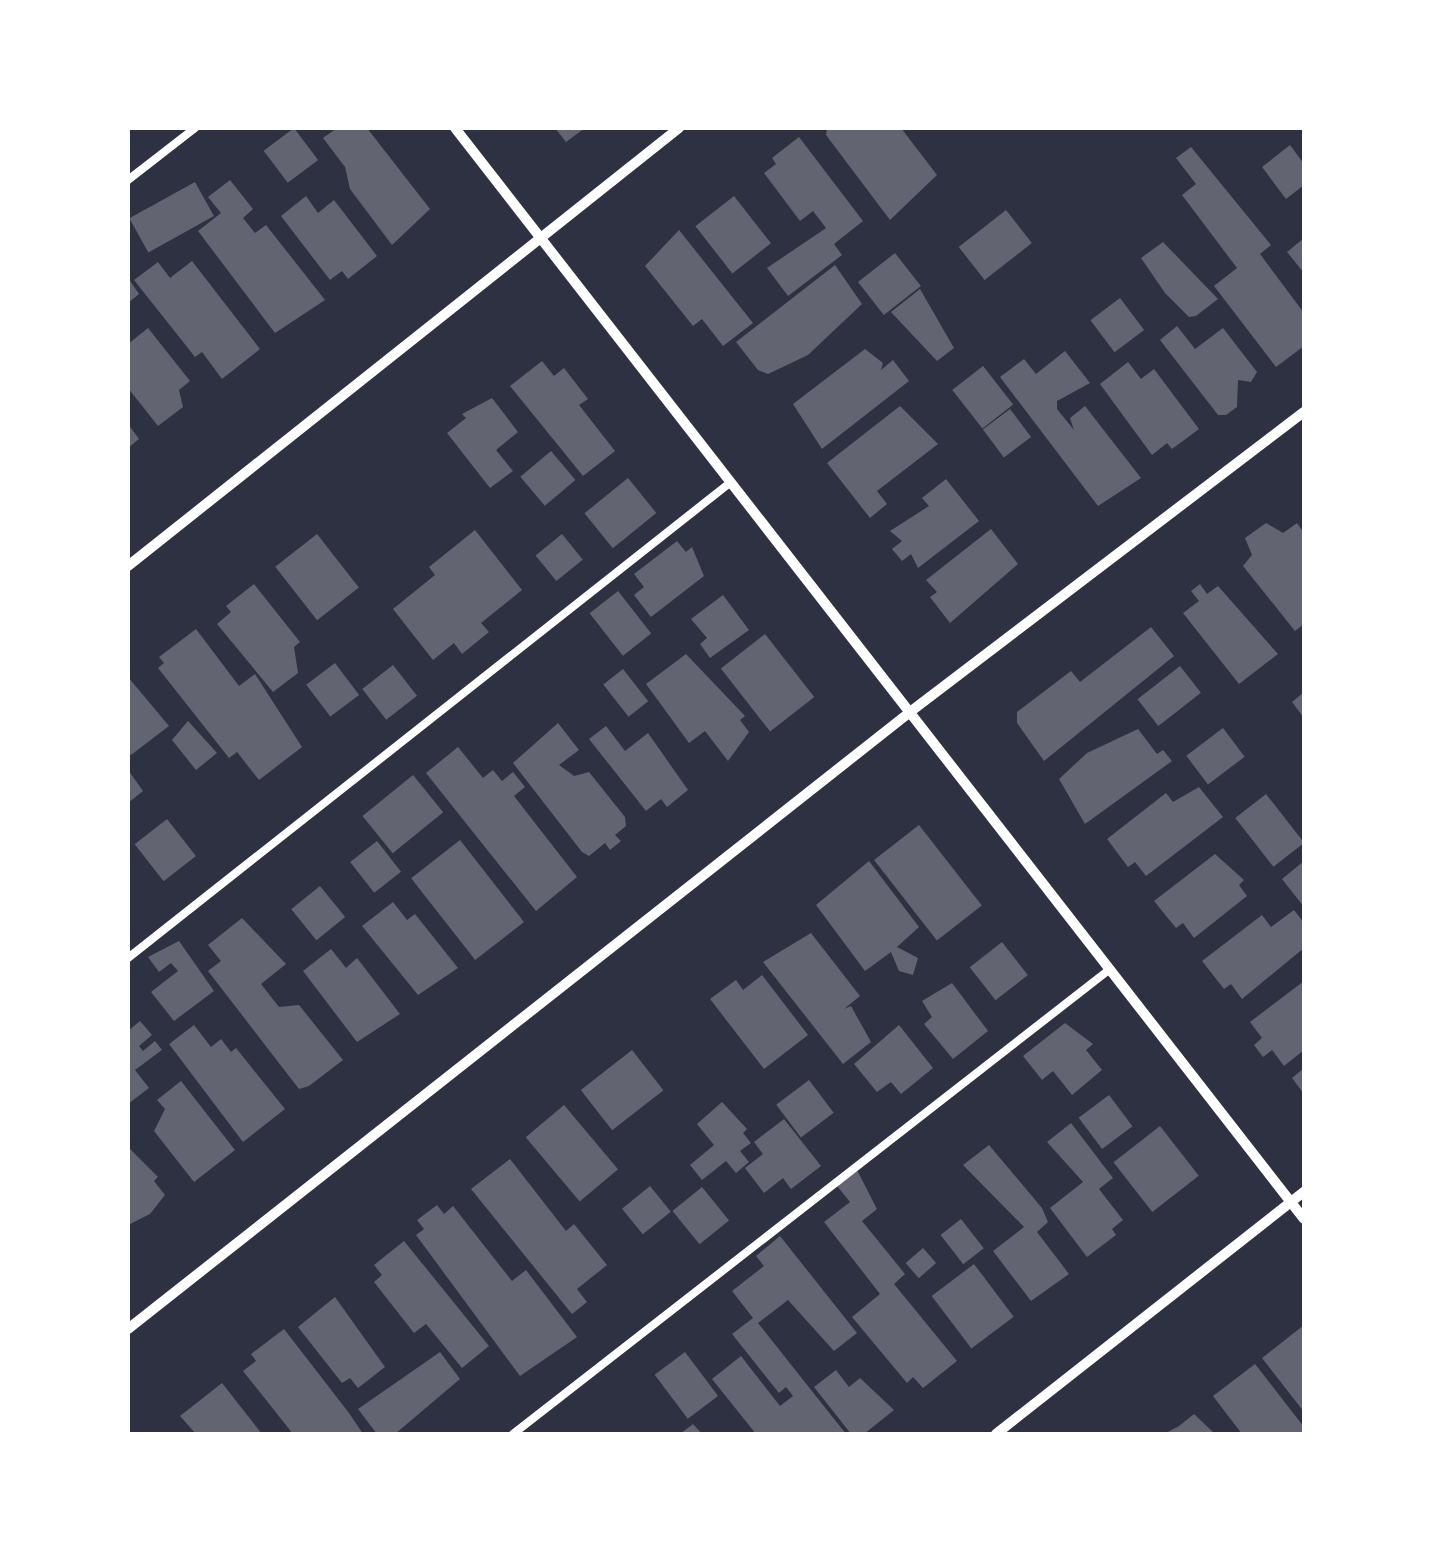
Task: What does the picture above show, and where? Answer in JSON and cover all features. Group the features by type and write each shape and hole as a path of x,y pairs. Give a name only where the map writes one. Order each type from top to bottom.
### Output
{"street":[{"path":"456,128 1304,1219"},
{"path":"128,566 679,128"},
{"path":"128,1328 910,712 1304,412"},
{"path":"996,1434 1304,1192"}],"lane":[{"path":"128,180 194,128"},
{"path":"128,958 731,482"},
{"path":"512,1434 1110,968"}],"building":[{"path":"294,128 318,160 288,183 264,151"},
{"path":"337,128 367,128 430,209 392,245 350,189 345,167 323,138"},
{"path":"555,128 585,128 566,142"},
{"path":"827,128 901,128 937,175 890,220 826,135"},
{"path":"799,137 863,221 834,244 842,255 788,296 767,268 826,228 813,211 800,221 764,173 776,164 772,158"},
{"path":"1290,145 1304,164 1304,185 1286,199 1262,167"},
{"path":"1191,147 1271,245 1260,254 1304,313 1304,346 1276,367 1214,286 1237,268 1182,195 1196,184 1176,158"},
{"path":"230,180 253,209 243,218 255,233 266,225 325,300 275,333 198,231 221,213 208,197"},
{"path":"195,182 214,216 148,252 129,218"},
{"path":"306,196 318,213 334,200 377,256 348,279 342,271 330,280 281,216"},
{"path":"734,196 771,243 732,273 695,226"},
{"path":"1006,210 1032,243 985,280 959,247"},
{"path":"679,230 753,323 723,346 702,319 693,326 645,266"},
{"path":"1304,238 1304,273 1287,252"},
{"path":"1163,242 1218,299 1196,316 1189,317 1165,293 1141,258"},
{"path":"895,253 921,286 884,315 858,282"},
{"path":"192,261 260,349 222,379 202,352 195,357 134,280 158,262 170,278"},
{"path":"835,265 862,304 808,355 768,374 758,370 736,342"},
{"path":"128,278 139,294 128,303"},
{"path":"920,289 954,348 937,361 891,312"},
{"path":"1120,298 1144,330 1115,352 1090,320"},
{"path":"1177,326 1195,349 1223,328 1257,372 1251,382 1238,380 1237,407 1226,415 1218,415 1160,340"},
{"path":"148,328 190,381 179,390 183,407 158,426 128,388 128,344"},
{"path":"865,349 883,363 881,370 893,360 909,381 822,449 793,404"},
{"path":"1065,351 1090,383 1057,401 1057,409 1074,430 1070,418 1085,406 1141,478 1098,506 1000,377 1024,359 1036,374"},
{"path":"542,361 554,376 564,368 588,399 579,405 615,451 583,476 510,386"},
{"path":"1128,362 1141,379 1154,369 1199,429 1172,449 1167,443 1152,455 1100,384"},
{"path":"983,366 1013,405 982,429 952,390"},
{"path":"492,398 518,432 496,450 513,471 490,488 447,433 466,418 462,414"},
{"path":"900,406 938,444 877,491 887,504 870,518 827,463"},
{"path":"1010,409 1031,437 1004,457 983,429"},
{"path":"128,424 139,439 128,448"},
{"path":"551,451 575,480 545,506 520,477"},
{"path":"628,478 656,513 613,548 584,513"},
{"path":"946,479 979,521 918,568 911,554 902,561 892,549 902,541 890,531 929,506 922,498"},
{"path":"1266,523 1283,533 1297,523 1304,533 1304,624 1295,631 1243,566 1252,555 1245,538"},
{"path":"991,529 1018,564 950,623 930,597 937,592 926,580"},
{"path":"475,530 522,590 481,623 489,632 462,654 454,643 433,660 393,609 435,575 429,567"},
{"path":"317,534 359,588 317,620 275,567"},
{"path":"562,534 583,560 556,581 536,555"},
{"path":"677,541 686,552 692,547 704,576 651,617 634,595 644,587 634,574"},
{"path":"254,584 300,642 294,647 298,673 273,692 217,624 231,612 226,606"},
{"path":"1200,584 1207,594 1218,586 1278,654 1239,684 1183,613 1199,601 1191,591"},
{"path":"618,591 651,634 623,656 590,613"},
{"path":"723,595 749,630 710,658 700,644 707,638 691,619"},
{"path":"1151,627 1174,656 1044,761 1017,723 1017,712 1071,671 1080,682"},
{"path":"196,629 239,686 255,674 302,747 259,780 237,752 229,758 158,668 164,663 159,657"},
{"path":"765,634 814,697 770,732 721,668"},
{"path":"686,654 745,716 740,720 749,732 728,761 705,731 689,743 646,684"},
{"path":"335,663 359,695 330,717 306,685"},
{"path":"393,665 417,696 386,720 362,689"},
{"path":"1180,666 1201,693 1158,726 1137,699"},
{"path":"623,669 648,701 629,717 603,684"},
{"path":"128,677 169,726 131,755 128,751"},
{"path":"1304,692 1304,718 1292,702"},
{"path":"188,721 217,753 196,770 172,740"},
{"path":"558,723 579,750 559,765 574,776 589,772 625,817 626,826 615,835 621,841 610,850 605,843 589,856 582,852 513,763"},
{"path":"606,726 625,751 648,733 688,790 667,807 661,799 646,811 589,739"},
{"path":"1223,728 1245,757 1208,784 1186,756"},
{"path":"1138,729 1157,754 1163,750 1172,761 1085,824 1059,779 1087,753"},
{"path":"458,747 483,778 493,770 502,781 513,772 525,787 514,796 577,877 536,911 426,773"},
{"path":"128,770 143,791 128,803"},
{"path":"413,775 443,812 393,853 362,816"},
{"path":"1199,787 1223,817 1146,876 1135,862 1128,867 1107,839 1166,793 1173,802"},
{"path":"1266,794 1304,843 1273,867 1235,818"},
{"path":"167,819 196,856 164,881 135,844"},
{"path":"919,825 982,905 937,940 874,860"},
{"path":"460,840 524,922 475,960 411,878"},
{"path":"377,841 401,872 374,893 350,862"},
{"path":"1215,854 1244,880 1239,885 1247,896 1194,938 1183,923 1176,928 1154,901"},
{"path":"869,861 919,927 897,947 918,958 913,975 899,971 891,952 865,971 816,905"},
{"path":"1304,861 1304,907 1282,879"},
{"path":"320,886 345,917 316,940 291,909"},
{"path":"393,902 407,920 415,914 458,968 418,995 362,926"},
{"path":"1294,910 1304,923 1304,948 1242,999 1231,984 1224,989 1202,961 1262,915 1271,927"},
{"path":"242,918 286,964 261,984 279,1007 299,1005 343,1060 309,1086 299,1089 208,971 221,961 208,945"},
{"path":"811,933 860,996 844,1009 851,1006 871,1042 843,1064 763,962"},
{"path":"179,941 214,991 174,1021 151,992 178,971 171,963 159,972 148,957"},
{"path":"1002,942 1028,975 996,1000 970,967"},
{"path":"331,949 346,968 357,958 400,1014 357,1042 303,971"},
{"path":"762,975 808,1035 764,1069 710,999 736,980 743,990"},
{"path":"1304,981 1304,1050 1284,1066 1272,1050 1263,1057 1254,1045 1262,1038 1250,1022"},
{"path":"952,983 988,1031 953,1059 924,1024 932,1017 922,1001"},
{"path":"140,1021 152,1035 139,1046 143,1051 155,1041 162,1050 135,1070 149,1088 128,1104 128,1031"},
{"path":"1065,1023 1093,1044 1086,1050 1102,1070 1072,1095 1053,1071 1042,1080 1023,1056"},
{"path":"194,1025 211,1047 221,1039 231,1052 236,1048 285,1109 243,1142 169,1044"},
{"path":"899,1025 933,1068 901,1094 891,1082 877,1092 854,1064"},
{"path":"632,1050 663,1090 612,1130 581,1090"},
{"path":"1304,1068 1304,1094 1292,1078"},
{"path":"809,1080 834,1113 801,1137 776,1105"},
{"path":"181,1081 235,1150 194,1182 154,1131 165,1109 157,1100"},
{"path":"1109,1095 1132,1126 1102,1149 1079,1118"},
{"path":"722,1102 747,1129 743,1133 751,1143 740,1151 749,1162 736,1173 726,1161 702,1180 690,1165 714,1145 697,1124"},
{"path":"564,1105 618,1169 580,1201 526,1137"},
{"path":"784,1119 821,1166 791,1189 783,1178 764,1193 745,1168 763,1154 754,1142"},
{"path":"1071,1123 1113,1178 1099,1189 1123,1220 1112,1229 1116,1235 1087,1257 1050,1208 1083,1182 1047,1142"},
{"path":"1160,1126 1199,1176 1152,1212 1114,1162"},
{"path":"989,1145 1042,1208 1048,1222 1037,1232 1069,1274 1031,1301 993,1251 1024,1227 963,1165"},
{"path":"128,1147 158,1177 154,1181 165,1195 150,1214 128,1225"},
{"path":"510,1159 566,1231 574,1224 607,1265 577,1289 587,1302 572,1314 471,1189"},
{"path":"857,1170 877,1209 862,1221 905,1274 894,1284 957,1361 923,1388 913,1377 907,1383 852,1317 880,1294 824,1222 850,1202 837,1186"},
{"path":"650,1186 671,1212 643,1234 622,1209"},
{"path":"702,1187 729,1220 700,1244 672,1211"},
{"path":"437,1205 444,1214 453,1206 512,1281 526,1270 577,1337 520,1376 416,1235 424,1229 417,1220"},
{"path":"961,1219 984,1248 963,1264 941,1235"},
{"path":"780,1236 857,1333 834,1351 788,1300 758,1323 846,1434 756,1434 712,1379 741,1356 780,1406 793,1396 786,1387 779,1393 732,1334 753,1318 732,1291 764,1266 756,1256"},
{"path":"404,1241 489,1346 462,1368 426,1324 414,1333 374,1282 382,1275 374,1265"},
{"path":"923,1248 936,1263 919,1278 906,1263"},
{"path":"974,1264 1014,1317 971,1349 932,1296"},
{"path":"335,1297 385,1367 358,1388 350,1378 342,1383 298,1327"},
{"path":"1304,1325 1304,1412 1262,1358"},
{"path":"284,1329 363,1434 293,1434 243,1371 256,1361 251,1354"},
{"path":"440,1352 460,1379 395,1434 377,1434 358,1409"},
{"path":"685,1352 718,1396 688,1419 655,1375"},
{"path":"1255,1364 1304,1427 1304,1434 1242,1434 1213,1396"},
{"path":"836,1370 849,1387 860,1378 894,1410 864,1434 851,1434 814,1387"},
{"path":"222,1383 262,1434 196,1434 180,1416"},
{"path":"1194,1414 1215,1434 1164,1434 1179,1426"},
{"path":"693,1424 702,1434 680,1434"}]}
